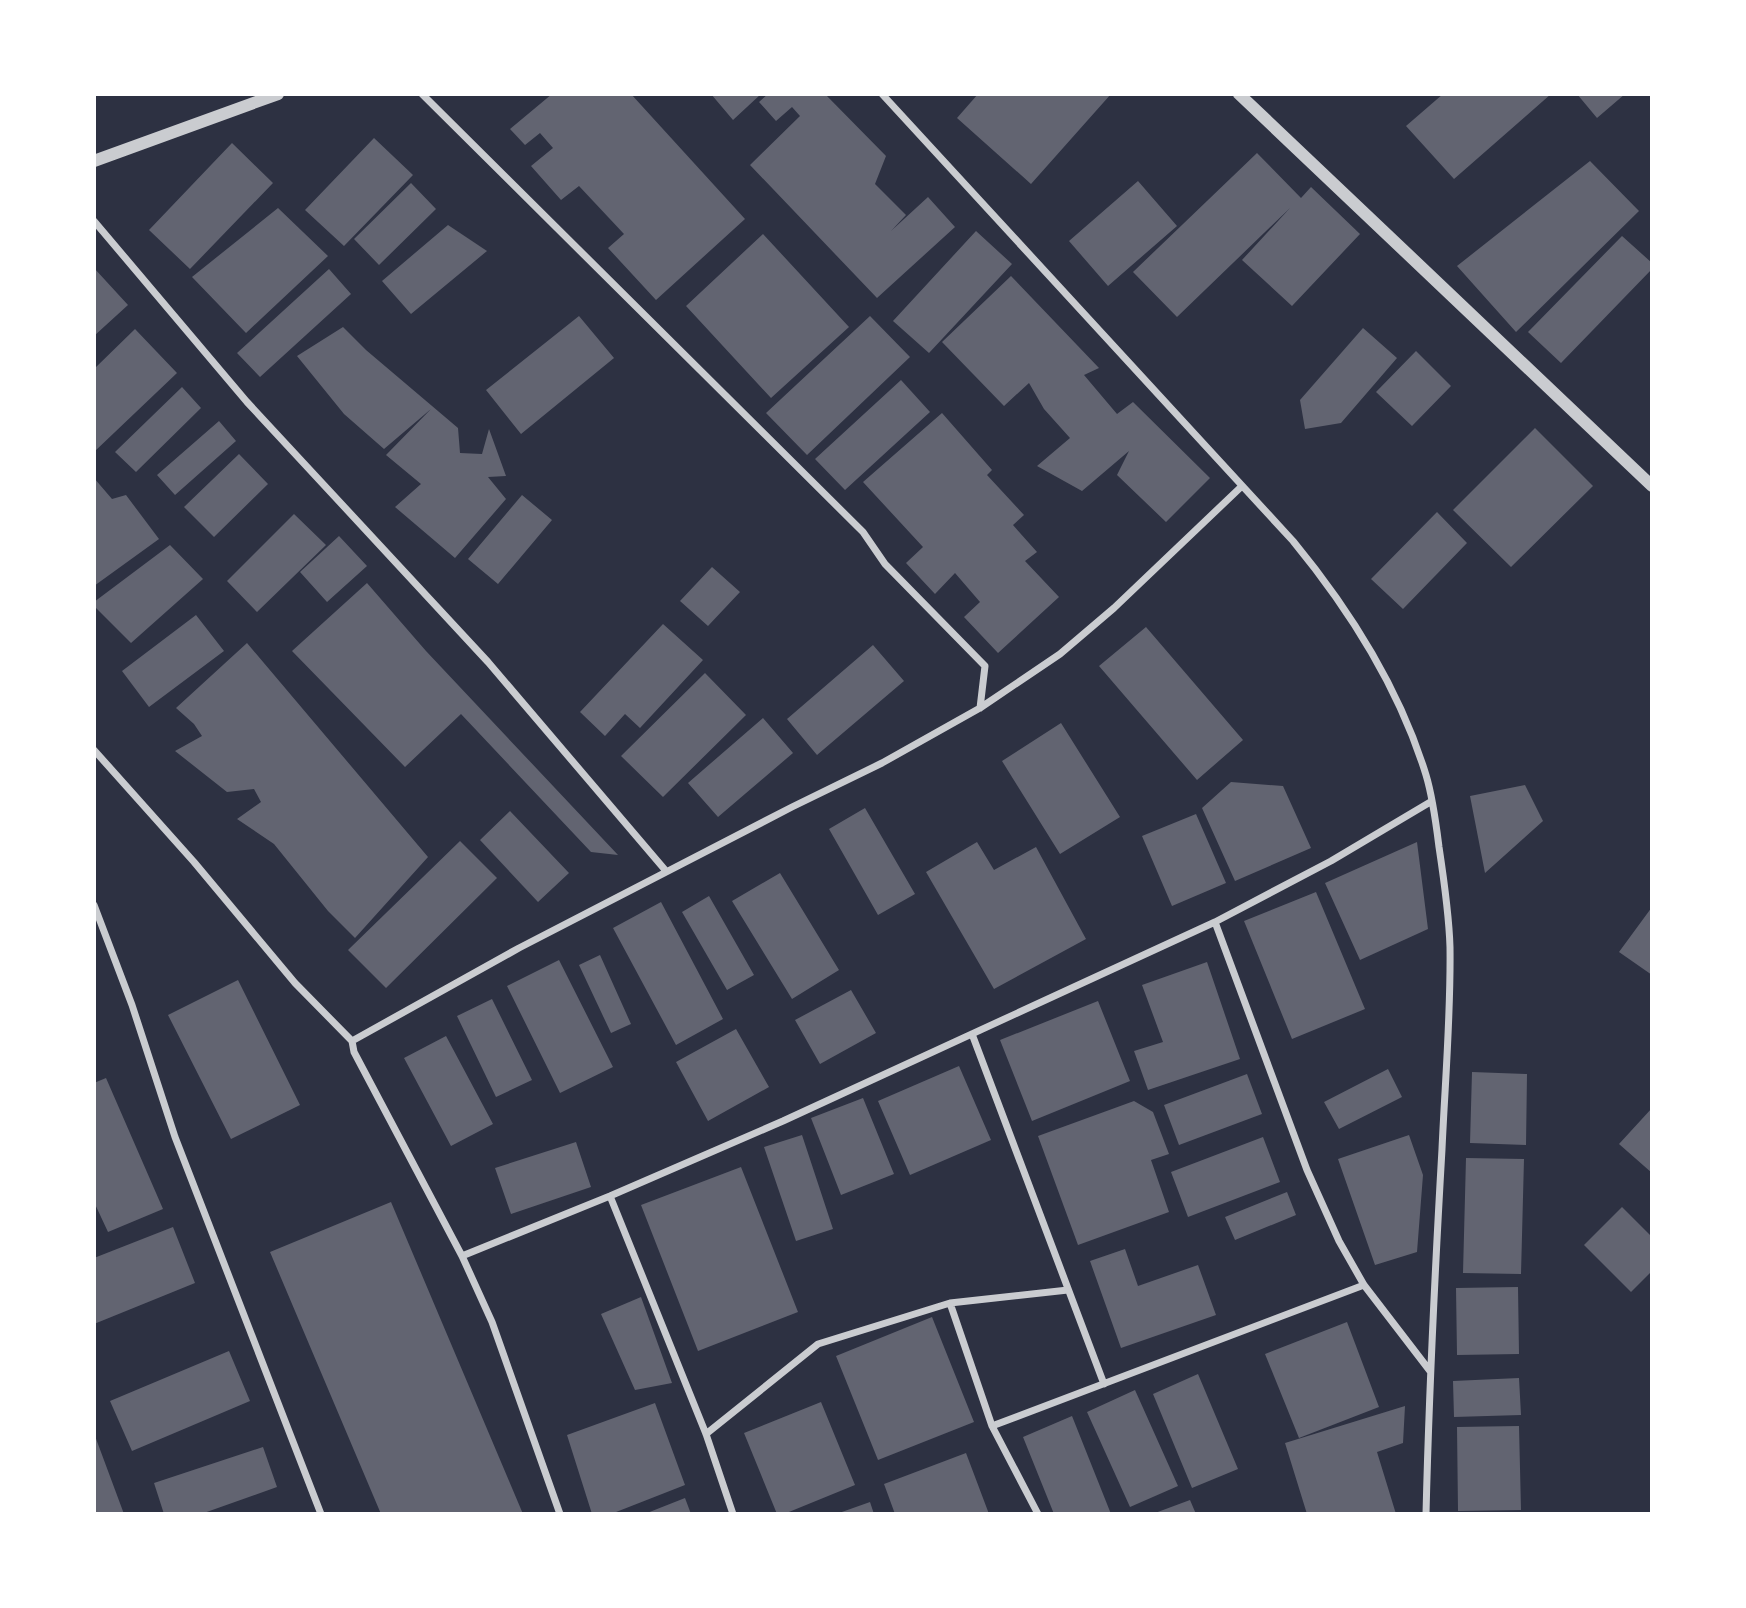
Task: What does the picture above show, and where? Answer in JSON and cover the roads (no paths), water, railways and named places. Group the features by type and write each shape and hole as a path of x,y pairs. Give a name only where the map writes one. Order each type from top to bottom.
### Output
{"street":[{"path":"94,162 278,94"},
{"path":"422,94 863,532 885,564 985,666 980,708"},
{"path":"881,94 1293,541 1329,585 1383,674 1412,737 1426,774 1432,801 1445,887 1450,947 1426,1514"},
{"path":"1239,94 1651,486"},
{"path":"94,221 247,402 488,662 667,871"},
{"path":"352,1041 519,948 882,763 980,708 1069,646 1114,608 1242,486"},
{"path":"94,750 194,862 295,983 352,1041 354,1052 462,1256 492,1322 560,1514"},
{"path":"462,1256 783,1121 1215,922 1331,862 1432,801"},
{"path":"94,905 132,1005 175,1137 321,1514"},
{"path":"1215,922 1307,1170 1339,1241 1364,1285 1430,1371"},
{"path":"972,1034 1104,1384"},
{"path":"610,1196 706,1434 733,1514"},
{"path":"992,1426 1364,1285"},
{"path":"706,1434 818,1344 950,1303 1068,1290"},
{"path":"950,1303 992,1426 1038,1514"}]}
